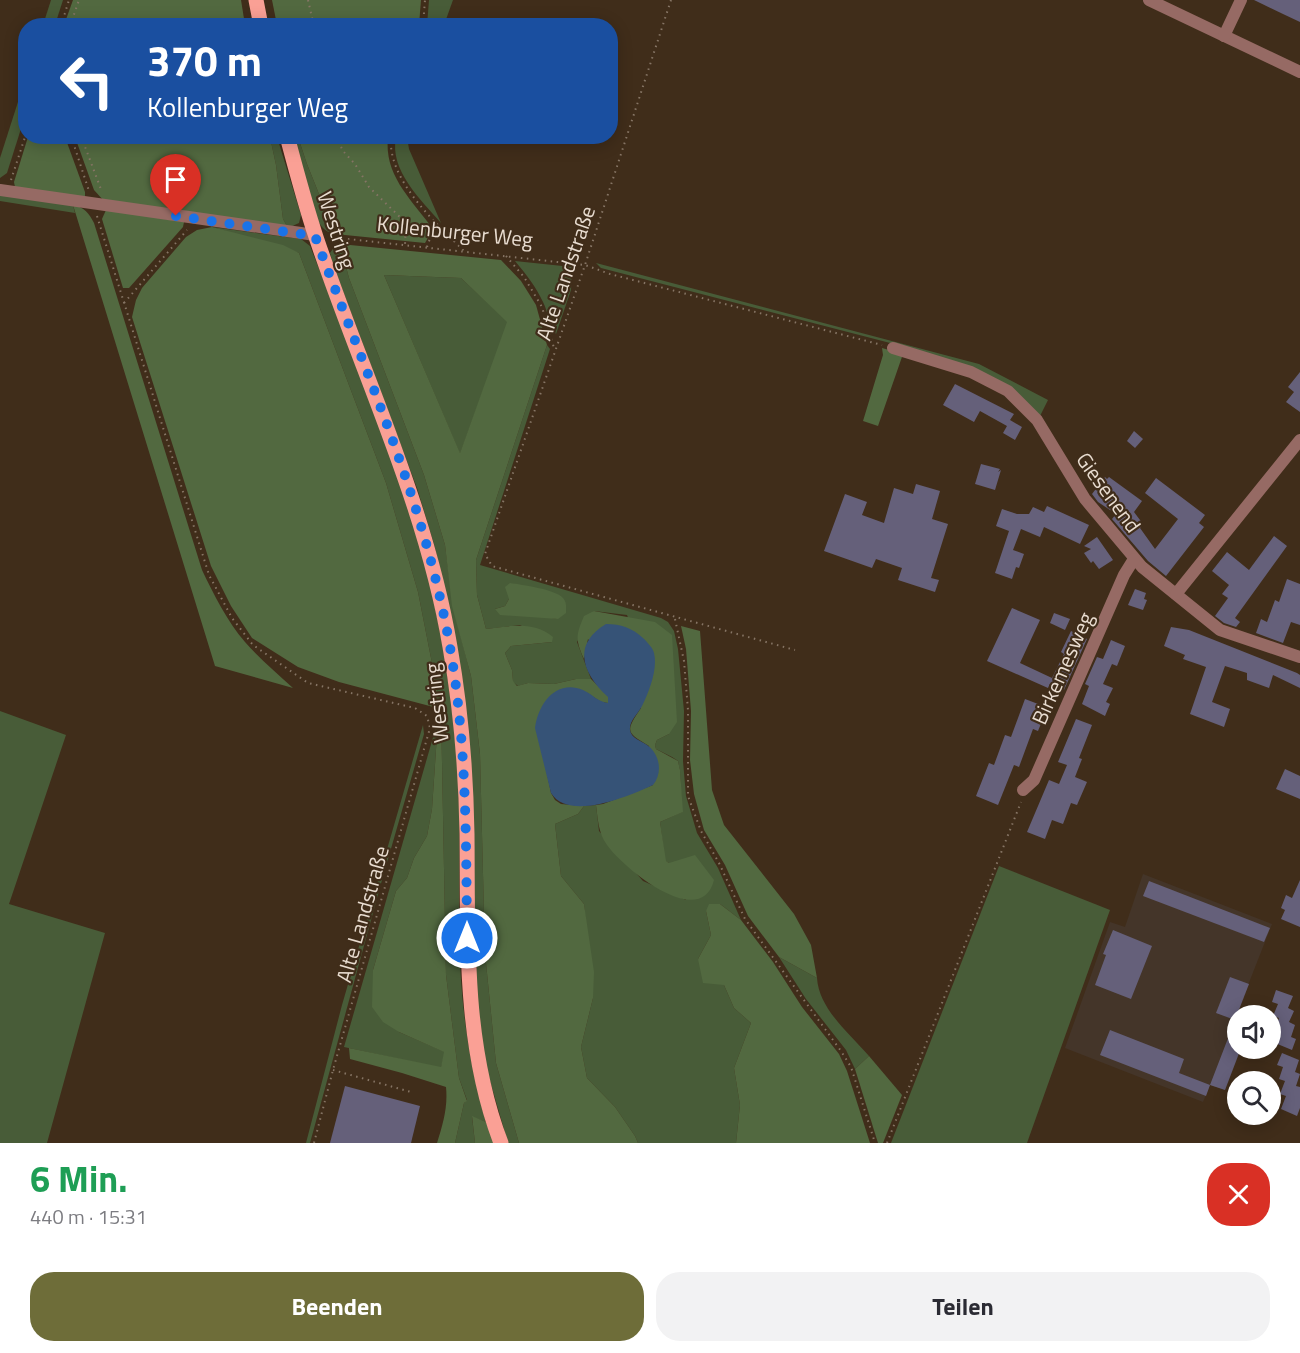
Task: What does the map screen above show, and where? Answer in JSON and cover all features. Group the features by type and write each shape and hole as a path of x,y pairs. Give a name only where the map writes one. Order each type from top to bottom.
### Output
{"main road":[{"path":"256,0 259,18"},
{"name":"Westring","path":"289,144 315,236 409,484 430,555 445,621 460,714 464,765 467,962 472,1023 485,1094 501,1143"}],"street":[{"path":"1149,0 1300,72"},
{"path":"1224,36 1241,0"},
{"path":"4,190 315,236"},
{"name":"Giesenend","path":"893,348 971,372 1008,391 1037,420 1086,499 1134,559 1220,630 1300,657"},
{"path":"1176,594 1300,440"},
{"name":"Birkemesweg","path":"1023,790 1034,780 1124,575 1134,559"}],"path":[{"path":"63,18 69,0"},
{"path":"73,18 79,0"},
{"path":"308,0 312,18"},
{"path":"424,18 425,0"},
{"name":"Alte Landstraße","path":"671,0 585,265 554,349 485,554 492,566 675,617"},
{"path":"4,190 22,144"},
{"path":"74,144 124,303"},
{"path":"84,144 104,195"},
{"path":"340,144 369,187 406,223 405,245"},
{"path":"391,144 397,172 436,223 464,251"},
{"path":"124,303 196,219"},
{"path":"427,247 436,223"},
{"name":"Kollenburger Weg","path":"315,236 585,265 610,274 893,348"},
{"path":"506,256 524,277 542,307 554,349"},
{"name":"Alte Landstraße","path":"124,303 209,575 232,618 254,645 308,683 407,705 427,716 430,728 314,1143"},
{"path":"795,651 675,617 684,661 688,710 688,796 701,831 745,919 841,1051 850,1067 875,1143"},
{"path":"887,1143 1022,800 1023,790"},
{"path":"333,1070 411,1092"}],"shaded area":[{"path":"1143,874 1272,924 1240,1005 1227,1005 1227,1059 1237,1059 1232,1071 1227,1071 1225,1090 1210,1085 1203,1102 1065,1048 1110,922 1125,927"}],"green space":[{"path":"51,0 63,0 57,18 45,18"},
{"path":"73,0 241,0 244,18 67,18"},
{"path":"272,0 421,0 420,18 276,18"},
{"path":"429,0 453,0 447,18 428,18"},
{"path":"18,102 18,138 7,173 0,178 0,158"},
{"path":"26,144 68,144 85,192 85,198 15,187 14,182"},
{"path":"78,144 272,144 283,219 288,228 104,201 94,190"},
{"path":"272,144 279,144 301,215 299,223 288,228 283,219"},
{"path":"294,144 300,144 335,234 325,230 318,221"},
{"path":"300,144 388,144 394,174 406,195 430,225 430,234 425,243 335,234"},
{"path":"395,144 408,144 441,223 408,184 397,161"},
{"path":"0,194 73,205 75,213 0,201"},
{"path":"73,205 86,211 94,223 202,570 221,608 238,634 293,688 215,666"},
{"path":"106,210 184,222 183,227 129,288 123,288 102,219"},
{"path":"212,227 301,239 310,246 387,441 413,521 439,624 454,730 459,792 462,998 470,1052 486,1122 472,1117 475,1143 455,1143 464,1103 467,1100 459,1078 446,975 441,709 418,592 386,483 299,253"},
{"path":"212,227 283,245 299,253 386,483 418,592 441,709 339,682 298,667 252,638 231,606 211,566 132,317 142,288 186,237 197,230"},
{"path":"340,244 349,278 424,475 445,545 453,606 471,676 480,754 485,953 496,1063 519,1143 508,1143 486,1067 479,1021 449,606 417,488 334,267 330,253 335,246"},
{"path":"340,244 501,260 521,281 536,305 547,345 476,560 477,595 486,629 512,626 530,627 553,637 552,642 511,646 505,653 512,670 513,681 517,686 528,683 554,684 576,679 591,679 609,697 608,703 601,702 586,692 546,769 551,793 555,800 561,804 584,806 578,814 555,824 561,876 584,904 594,972 593,998 581,1047 587,1078 615,1107 638,1143 519,1143 496,1063 485,953 480,754 471,676 452,606 445,545 424,475 349,278","holes":["384,275 461,278 507,322 460,453"]},
{"path":"515,261 572,267 571,290 556,334 540,296"},
{"path":"596,263 979,364 1048,400 1040,416 1011,387 894,344 601,268"},
{"path":"384,275 461,278 508,322 460,454"},
{"path":"547,345 550,349 480,565 661,618 668,622 674,631 684,711 683,761 686,796 697,833 718,868 741,920 720,904 706,911 711,935 698,959 724,985 734,1008 751,1023 734,1068 740,1105 736,1143 638,1143 615,1107 587,1078 581,1047 593,998 584,904 561,876 555,824 578,814 584,806 596,805 599,831 643,881 686,900 669,863 665,861 660,822 682,812 678,761 656,749 657,740 669,734 627,615 594,611 577,642 591,679 576,679 554,684 528,683 518,686 513,682 512,670 505,653 511,646 552,642 520,625 486,629 477,595 476,560","holes":["509,599 558,619 495,609 505,606"]},
{"path":"882,348 903,354 878,426 863,421 883,355"},
{"path":"510,583 538,588 559,595 565,601 566,613 558,619 500,615 495,609 505,606 509,599 505,587"},
{"path":"594,611 655,622 672,635 677,722 669,734 657,740 655,745 656,749 678,761 683,812 660,822 666,861 669,863 695,855 714,880 706,894 694,900 679,898 644,880 607,845 600,831 596,805 653,785 649,746 630,731 632,722 641,708 588,639 584,659 579,647 578,633 584,616"},
{"path":"681,626 700,631 712,790 724,825 794,914 811,945 817,978 779,957 748,916 725,865 704,830 694,794 690,760 691,711 686,649"},
{"path":"441,709 446,975 459,1078 467,1101 464,1103 455,1143 437,1143 446,1108 446,1087 350,1059 349,1048 441,1067 444,1052 399,1032 383,1022 372,1007 373,970 396,891 407,878 414,858 427,836 432,809 438,720"},
{"path":"0,711 66,735 9,904 105,933 47,1143 0,1143"},
{"path":"438,720 432,809 427,836 414,858 407,878 396,891 373,970 399,1032 445,1052 441,1068 344,1047"},
{"path":"423,725 424,734 310,1143 306,1143 342,1005"},
{"path":"999,866 1110,910 1027,1143 891,1143"},
{"path":"709,904 720,904 741,920 773,962 802,1007 839,1054 847,1071 870,1143 736,1143 740,1105 734,1068 751,1023 734,1008 724,985 703,983 698,959 711,935 706,911"},
{"path":"779,957 817,978 823,1000 829,1010 869,1056 855,1069 846,1050 806,999"},
{"path":"869,1056 902,1095 883,1143 878,1143 855,1069"},
{"path":"472,1116 486,1122 494,1143 475,1143"}],"water":[{"path":"606,624 630,629 646,641 653,651 655,666 652,680 630,730 634,737 655,753 659,764 658,775 653,785 615,800 600,804 571,806 560,801 551,793 535,728 544,703 557,691 565,688 573,687 583,690 608,703 608,697 592,679 584,660 588,641"}],"building":[{"path":"1254,0 1300,0 1300,22 1283,14"},
{"path":"1300,372 1300,412 1286,402 1294,392 1288,387"},
{"path":"955,384 1014,414 1010,420 1022,427 1015,440 1003,433 1007,426 980,411 974,422 943,405"},
{"path":"1134,431 1143,439 1135,448 1127,441"},
{"path":"981,464 1000,469 998,472 1001,470 995,490 975,484"},
{"path":"1105,477 1107,479 1109,477 1142,501 1134,512 1143,524 1140,528 1155,549 1178,519 1145,493 1156,478 1205,515 1199,523 1204,527 1166,576 1148,561 1112,519 1116,514 1098,502 1092,494"},
{"path":"916,484 940,491 932,519 948,524 931,578 939,580 935,592 898,580 902,568 876,559 872,568 824,551 845,494 867,502 862,515 884,523 894,488 913,494"},
{"path":"1047,506 1089,525 1080,544 1044,527 1040,537 1021,529 1013,550 1024,554 1019,568 1016,567 1012,579 995,573 1009,531 996,526 1002,509 1017,514 1029,514 1033,507 1044,512"},
{"path":"1274,536 1287,546 1235,618 1240,622 1236,627 1224,623 1215,616 1228,598 1222,594 1229,585 1212,571 1227,552 1249,570"},
{"path":"1097,537 1113,560 1099,569 1084,553 1091,549 1084,546"},
{"path":"1287,579 1300,584 1300,625 1291,622 1283,643 1256,633 1261,619 1267,622 1275,600 1279,602"},
{"path":"1135,589 1146,593 1144,599 1147,600 1143,610 1128,605"},
{"path":"1012,608 1040,620 1020,663 1052,678 1064,654 1061,652 1071,631 1087,639 1064,690 1050,684 1048,688 987,661"},
{"path":"1054,613 1070,619 1065,630 1050,623"},
{"path":"1171,627 1189,630 1297,673 1300,675 1300,688 1273,675 1269,688 1247,680 1247,673 1225,666 1212,702 1230,709 1224,727 1190,714 1206,667 1183,659 1185,655 1164,646"},
{"path":"1111,640 1125,646 1117,666 1112,664 1103,684 1113,688 1106,702 1110,704 1105,716 1082,704 1089,686 1085,684 1097,657 1103,659"},
{"path":"1025,699 1046,707 1046,711 1038,731 1033,729 1019,767 1014,765 998,805 976,796 989,763 994,765 1005,735 1011,737"},
{"path":"1076,719 1092,725 1079,758 1082,759 1075,777 1087,782 1077,805 1071,803 1063,824 1052,820 1045,839 1027,832 1049,780 1059,784 1067,765 1058,762"},
{"path":"1285,769 1300,776 1300,799 1276,789"},
{"path":"1300,880 1300,927 1281,919 1285,910 1281,908 1286,895 1292,898"},
{"path":"1149,881 1270,928 1264,942 1143,896"},
{"path":"1113,930 1152,946 1131,999 1095,985 1106,955 1103,954"},
{"path":"1230,977 1249,984 1241,1005 1227,1005 1227,1017 1216,1013"},
{"path":"1276,990 1293,996 1288,1008 1294,1011 1289,1022 1295,1025 1291,1037 1296,1039 1292,1050 1281,1045 1281,1005 1272,1002"},
{"path":"1110,1030 1184,1059 1179,1073 1210,1085 1206,1096 1100,1055"},
{"path":"1227,1041 1227,1059 1237,1059 1232,1071 1227,1071 1225,1090 1210,1085"},
{"path":"1282,1053 1299,1060 1295,1072 1300,1074 1296,1086 1300,1087 1300,1108 1297,1116 1281,1109 1286,1096 1281,1094 1285,1081 1281,1080 1283,1067 1277,1065"},
{"path":"345,1086 420,1106 411,1143 330,1143"}],"route":[{"path":"176,216 315,236 409,484 444,613 458,698 464,765 467,938"}]}
